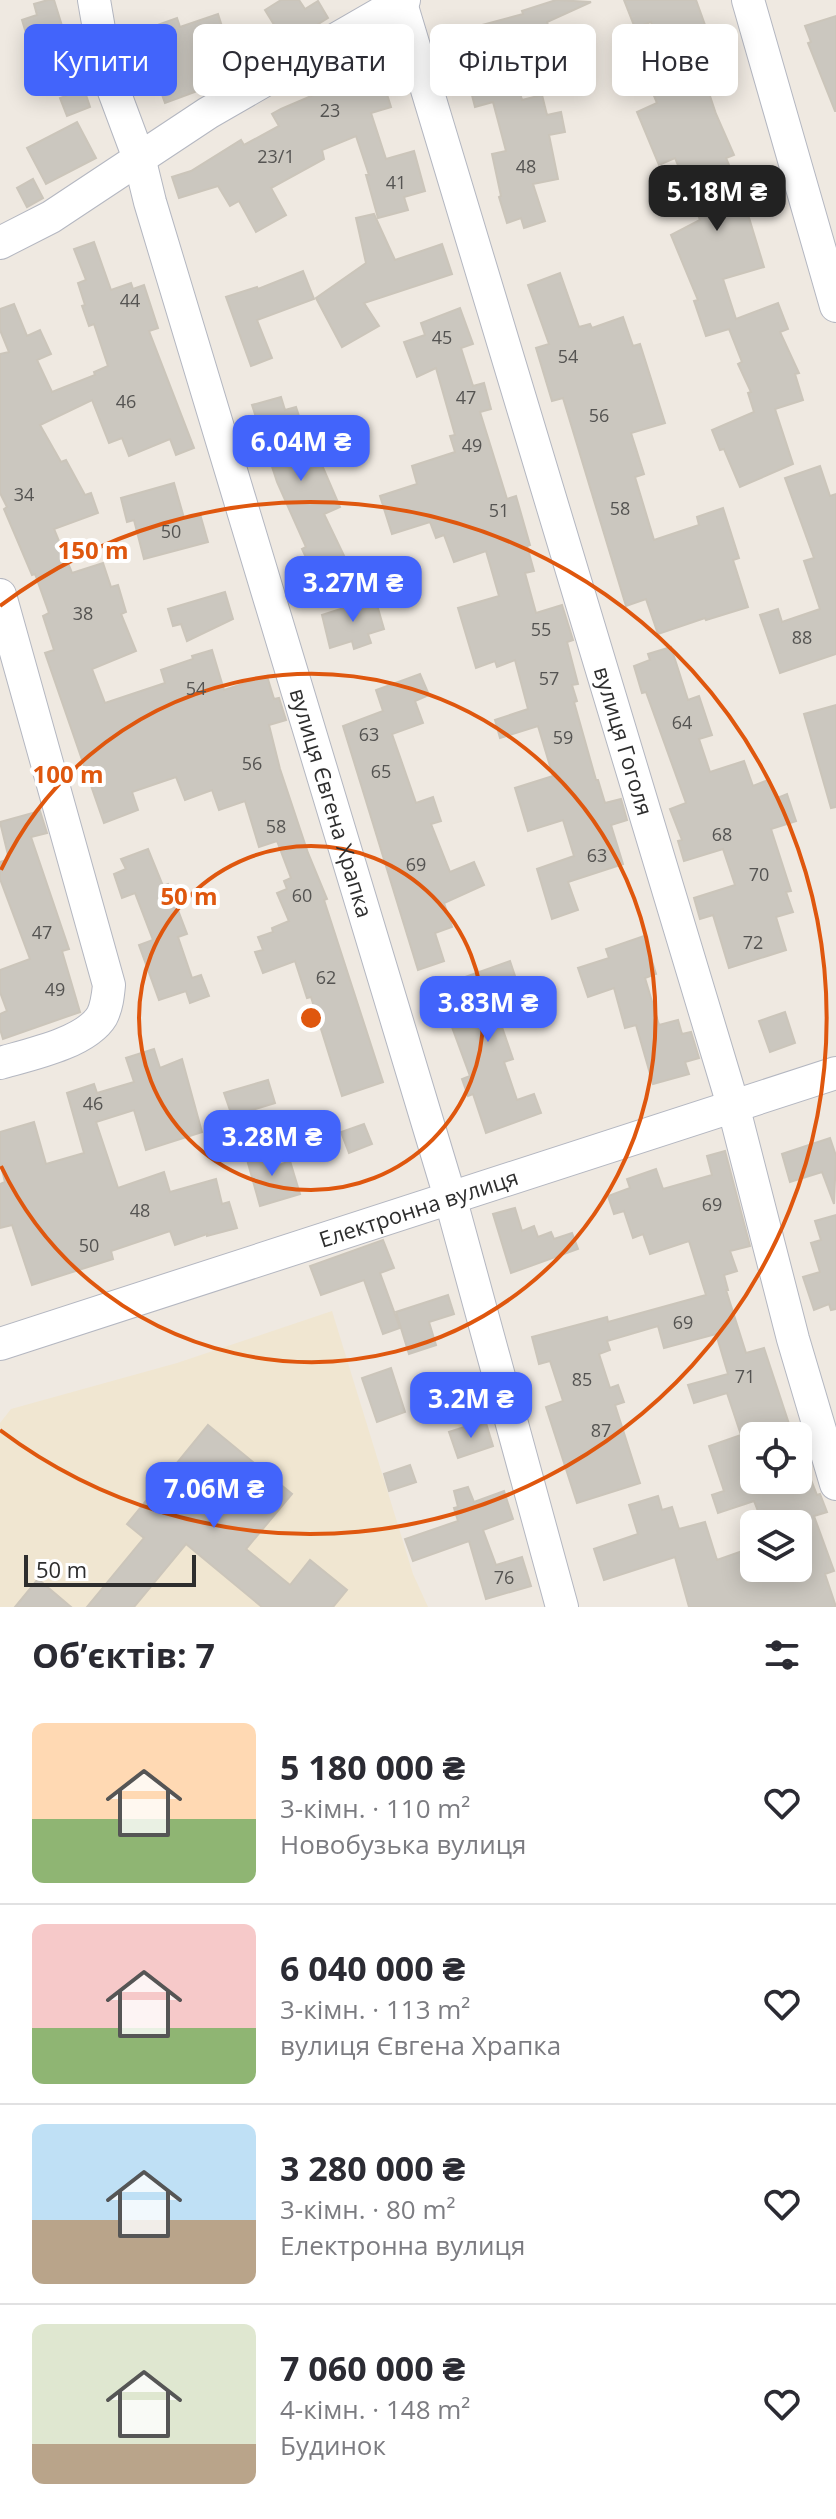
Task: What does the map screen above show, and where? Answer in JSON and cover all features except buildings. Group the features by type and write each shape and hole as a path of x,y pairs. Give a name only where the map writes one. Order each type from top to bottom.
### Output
{"street":[{"name":"вулиця Євгена Храпка","path":"94,0 106,70 140,161 154,217 450,1197 562,1607"},
{"path":"748,0 836,306"},
{"path":"0,243 51,217 140,161 208,113 402,1"},
{"name":"вулиця Гоголя","path":"402,1 733,1105 793,1339 836,1484"},
{"path":"0,595 109,985 107,1002 99,1020 78,1035 45,1050 0,1063"},
{"name":"Електронна вулиця","path":"0,1344 836,1073"}],"shaded area":[{"path":"332,1311 413,1574 428,1607 0,1607 0,1423 11,1409 177,1363"}]}
